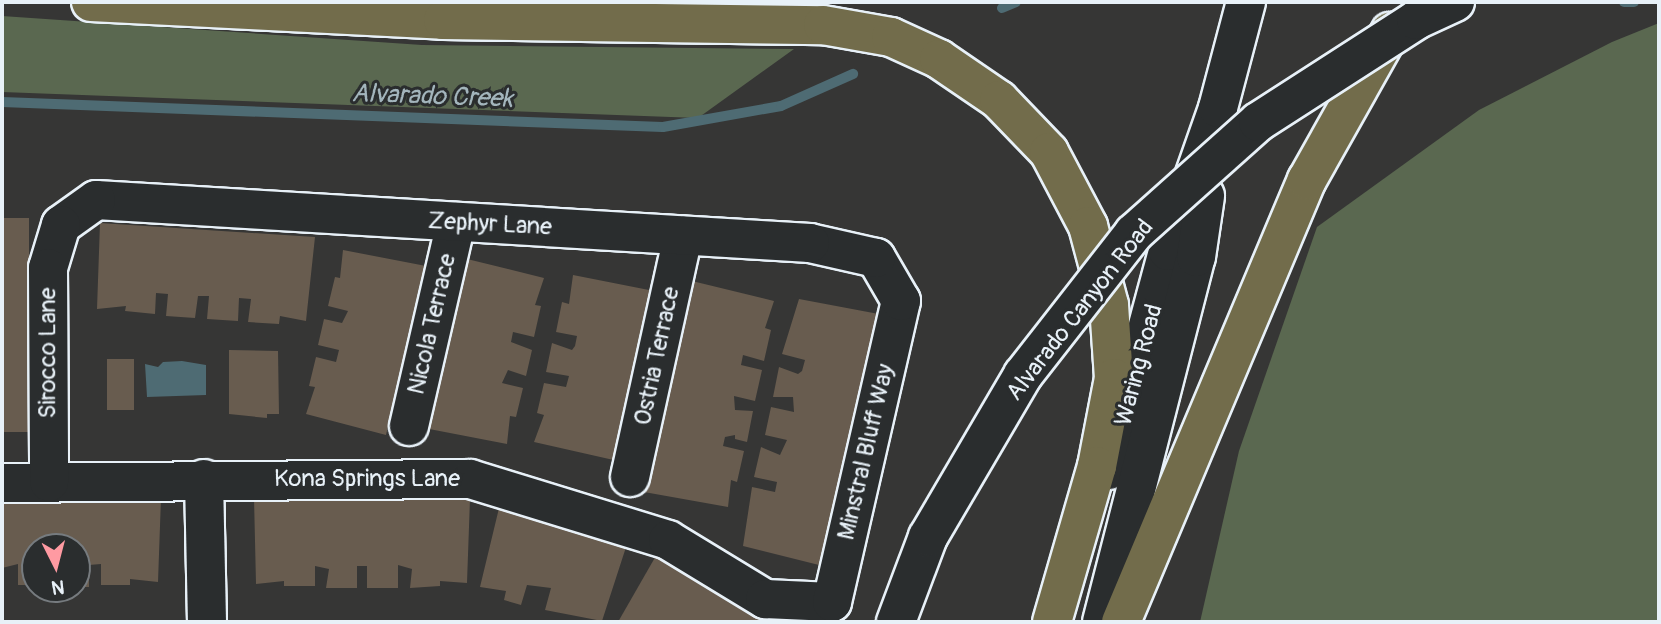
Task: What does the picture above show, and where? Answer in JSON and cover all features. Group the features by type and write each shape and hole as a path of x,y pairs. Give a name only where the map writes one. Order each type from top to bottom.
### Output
{"highway":[{"path":"91,2 443,20 822,25 891,37 939,59 999,100 1049,152 1088,226 1109,305 1114,378 1097,466 1052,622"},
{"path":"1121,622 1307,180 1394,24 1417,2"}],"street":[{"name":"Waring Road","path":"1060,622 1129,409 1168,250 1218,108 1246,2"},
{"name":"Alvarado Canyon Road","path":"896,622 928,537 1023,376 1134,233 1258,122 1416,20 1455,2"},
{"name":"Waring Road","path":"1102,622 1196,257 1218,108"},
{"name":"Zephyr Lane","path":"61,225 96,200 810,243 876,258 901,301"},
{"name":"Nicola Terrace","path":"409,426 456,222"},
{"name":"Sirocco Lane","path":"50,482 48,268 61,225"},
{"name":"Ostria Terrace","path":"630,477 683,236"},
{"name":"Minstral Bluff Way","path":"832,602 901,301"},
{"name":"Kona Springs Lane","path":"2,483 204,479 471,479 668,540 765,599 832,602"},
{"path":"204,479 206,622"}],"green space":[{"path":"2,16 422,45 794,49 698,118 2,92"},
{"path":"1659,23 1659,622 1200,622 1239,451 1317,227 1479,110 1612,42"}],"water":[{"path":"182,361 206,365 206,395 147,397 145,364 158,367 163,362"}],"building":[{"path":"4,218 29,218 29,432 4,432"},
{"path":"100,223 315,237 306,321 280,316 279,324 248,322 251,299 239,298 238,321 207,319 209,296 198,296 195,318 166,316 168,294 156,293 155,314 125,311 126,306 97,309"},
{"path":"343,250 426,266 386,435 306,414 315,387 309,386 316,357 336,362 339,350 318,345 324,319 342,323 348,311 328,306 335,277 340,278"},
{"path":"463,258 544,278 535,305 541,306 534,337 513,332 511,342 532,350 526,376 508,370 502,383 523,388 516,417 510,416 507,444 424,428"},
{"path":"573,275 654,291 618,461 534,442 544,415 537,413 544,383 566,387 569,376 546,372 552,343 572,350 575,346 577,336 556,332 562,302 569,304"},
{"path":"692,281 774,301 765,328 771,330 764,361 743,355 741,365 762,370 755,401 734,396 735,410 753,411 747,442 735,439 735,435 725,437 723,446 744,451 737,482 731,480 728,507 644,492"},
{"path":"799,299 884,315 827,567 743,546 752,487 775,492 777,482 754,477 761,447 780,455 787,440 765,435 771,407 794,412 793,397 773,397 779,367 798,374 802,371 805,360 782,354"},
{"path":"229,350 278,351 279,414 267,414 267,418 229,414"},
{"path":"107,359 134,359 134,410 107,410"},
{"path":"2,498 161,498 158,582 130,579 130,585 101,585 101,564 91,565 91,533 21,533 21,585 18,585 18,564 2,568"},
{"path":"254,498 470,499 467,583 440,581 440,586 410,588 412,569 398,565 398,588 367,588 367,566 357,566 357,588 326,588 329,569 315,566 315,586 284,586 284,581 256,584"},
{"path":"500,504 628,541 602,621 545,610 551,588 527,585 521,605 504,600 506,591 480,587"},
{"path":"657,554 764,622 618,622"}],"waterway":[{"name":"Alvarado Creek","path":"1002,8 1016,2"},
{"name":"Alvarado Creek","path":"1624,2 1634,2"},
{"name":"Alvarado Creek","path":"2,102 663,127 781,106 853,74"}]}
